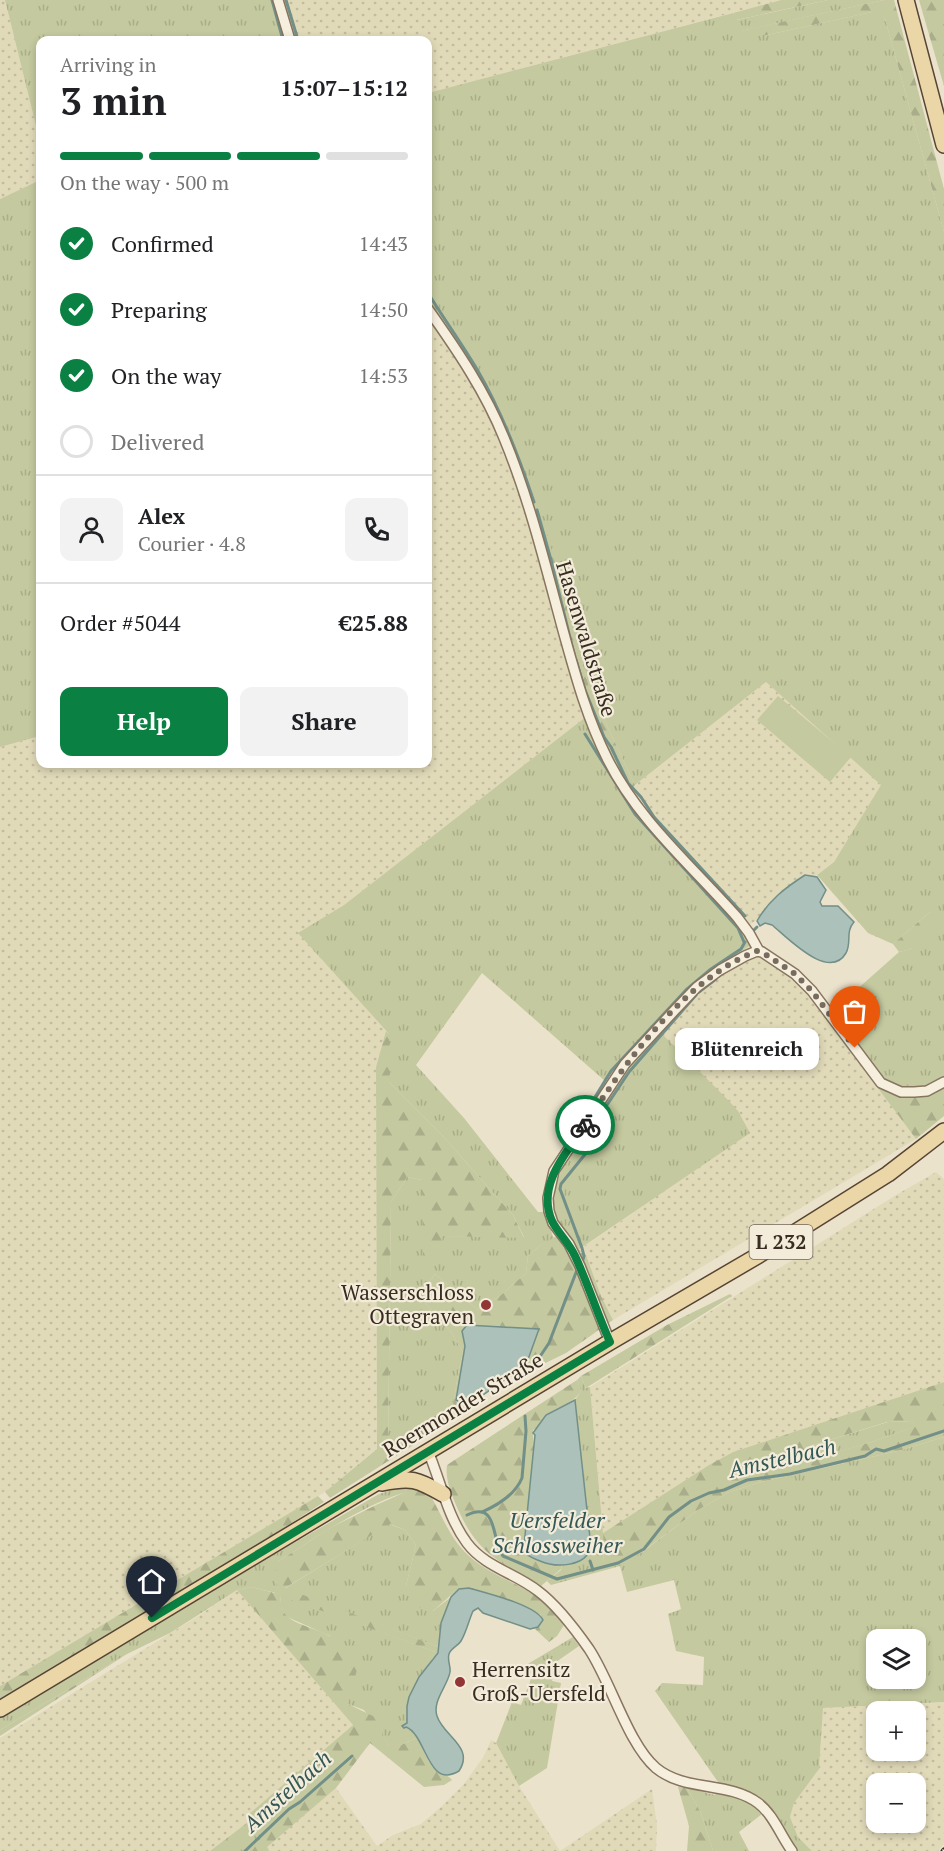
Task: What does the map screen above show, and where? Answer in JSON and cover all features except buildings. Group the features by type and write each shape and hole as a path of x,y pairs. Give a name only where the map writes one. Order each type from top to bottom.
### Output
{"main road":[{"path":"906,0 944,146"},
{"name":"Roermonder Straße","path":"0,1709 610,1342 759,1255 888,1174 944,1131"},
{"path":"373,1485 410,1480 421,1481 443,1494"}],"street":[{"path":"278,0 289,36"},
{"name":"Hasenwaldstraße","path":"432,315 476,381 491,407 504,438 524,493 584,705 608,760 634,802 741,922 759,951"},
{"path":"610,1342 580,1266 569,1244 553,1223 549,1211 548,1198 554,1171 626,1064 697,987 720,970 759,951 795,974 812,991 882,1083 901,1092 927,1091 944,1082"},
{"path":"428,1451 456,1526 467,1544 487,1563 539,1592 575,1630 602,1669 636,1740 653,1766 668,1777 679,1781 747,1796 760,1804 792,1851"}],"shaded area":[{"path":"0,0 5,0 36,126 36,182 0,199"},
{"path":"287,0 781,0 432,92 432,36 298,36"},
{"path":"432,315 489,408 520,483 587,716 344,905 299,933 386,1031 376,1067 377,1449 325,1492 0,1686 0,747 36,737 36,768 432,768"},
{"path":"766,682 882,785 834,862 747,927 634,800 629,790"},
{"path":"756,941 828,1015 916,1139 613,1320 601,1296 586,1255 577,1251 633,1213 597,1155 643,1068 654,1027 695,982"},
{"path":"936,1172 944,1179 944,1382 733,1452 603,1533 590,1387"},
{"path":"237,1590 353,1725 250,1814 252,1819 210,1851 0,1851 0,1738"},
{"path":"944,1702 944,1844 938,1851 812,1851 798,1837 790,1817 794,1803 819,1769 823,1708 866,1706 866,1761 926,1761 926,1703"},
{"path":"491,1740 496,1743 519,1786 560,1851 269,1851 266,1847 336,1788 377,1846 393,1835 421,1824 442,1806 464,1784 484,1756"},
{"path":"652,1789 657,1825 656,1851 560,1851"}],"green space":[{"path":"5,0 287,0 298,36 36,36 36,126"},
{"path":"781,0 828,0 736,20 733,13"},
{"path":"828,0 884,0 741,31 767,35 881,12 885,19 944,232 944,1086 928,1094 879,1085 828,1015 899,952 911,949 931,911 893,944 868,933 817,875 834,862 881,785 766,682 635,785 589,687 570,620 489,408 432,315 432,92 733,13 737,20"},
{"path":"884,0 894,0 944,189 944,232 885,19 881,13 872,12 767,35 745,35 740,31"},
{"path":"919,0 944,0 944,86"},
{"path":"36,182 36,737 0,747 0,199"},
{"path":"533,527 547,533 589,687 635,785 628,792 587,716"},
{"path":"778,696 851,757 830,782 757,720"},
{"path":"587,716 634,801 755,942 695,982 605,1081 482,973 416,1065 464,1118 538,1212 544,1212 554,1239 538,1247 528,1256 526,1273 501,1295 478,1310 435,1274 419,1296 451,1332 463,1352 453,1407 388,1447 391,1202 407,1177 422,1180 442,1236 524,1237 513,1215 441,1134 389,1082 389,1034 298,933 344,905"},
{"path":"931,911 938,919 911,949 899,952 893,944"},
{"path":"386,1031 389,1034 389,1082 441,1134 513,1215 524,1238 442,1236 445,1256 423,1258 422,1180 407,1177 391,1202 388,1447 453,1406 463,1352 451,1332 419,1296 435,1274 478,1310 501,1295 526,1273 528,1256 563,1232 577,1251 586,1255 601,1296 613,1320 566,1353 531,1370 526,1365 539,1329 467,1325 462,1331 465,1346 456,1400 467,1406 456,1418 330,1498 325,1492 377,1449 376,1067"},
{"path":"659,1031 738,1111 750,1133 578,1250 561,1227 555,1211 555,1191 563,1168 592,1117"},
{"path":"879,1085 928,1094 944,1086 944,1116 916,1139 877,1087"},
{"path":"730,1294 732,1296 586,1388 581,1376 667,1325"},
{"path":"581,1376 586,1388 590,1387 604,1564 641,1553 698,1510 729,1492 761,1482 902,1450 944,1437 944,1702 866,1701 866,1706 823,1708 819,1769 794,1803 790,1817 798,1837 812,1851 786,1851 762,1814 739,1832 749,1851 713,1851 701,1813 687,1788 715,1795 718,1782 655,1691 662,1683 703,1685 704,1657 676,1651 668,1614 681,1609 674,1580 627,1592 620,1566 551,1585 547,1581 561,1570 562,1565 583,1560 591,1547 575,1400 581,1391 577,1380"},
{"path":"577,1380 581,1391 577,1396 551,1412 533,1430 534,1459 522,1553 552,1565 562,1565 561,1569 541,1586 500,1562 472,1535 450,1490 447,1465"},
{"path":"944,1382 944,1437 902,1450 761,1482 729,1492 698,1510 627,1563 604,1564 603,1533 733,1452","holes":["912,1421 917,1426 843,1450 814,1455 801,1454 810,1446 887,1422"]},
{"path":"912,1421 918,1426 860,1446 829,1453 800,1454 810,1446 888,1422"},
{"path":"406,1485 422,1489 387,1499 348,1518 279,1561 276,1593 251,1587 237,1590 170,1633 127,1654 0,1730 0,1718 379,1494"},
{"path":"422,1489 429,1493 451,1534 468,1555 492,1572 533,1594 556,1613 564,1625 557,1636 549,1642 535,1629 538,1627 541,1615 500,1597 465,1588 457,1590 433,1611 415,1606 406,1586 416,1545 405,1530 390,1524 285,1588 439,1647 438,1653 281,1596 284,1613 297,1622 331,1637 359,1662 348,1704 381,1720 383,1736 389,1745 401,1745 418,1737 432,1766 452,1780 444,1785 424,1787 370,1743 336,1788 267,1847 269,1851 247,1851 262,1838 249,1814 353,1725 237,1590 251,1587 275,1593 278,1586 273,1579 279,1561 330,1528 410,1490"},
{"path":"318,1496 324,1502 259,1544 0,1699 0,1686"},
{"path":"389,1524 405,1530 416,1545 406,1586 433,1611 451,1597 441,1623 439,1647 284,1589"},
{"path":"281,1595 438,1653 432,1659 407,1723 403,1726 411,1729 418,1737 401,1745 389,1745 364,1710 348,1704 330,1636 285,1616 280,1605"},
{"path":"573,1637 579,1646 556,1662 552,1681 561,1683 547,1768 519,1786 496,1743 512,1702 521,1705 532,1676 521,1668"},
{"path":"127,1654 0,1736 0,1730"},
{"path":"678,1787 687,1788 701,1813 713,1851 687,1851 689,1826"},
{"path":"252,1819 269,1851 210,1851"}],"water":[{"path":"805,875 817,877 826,890 820,902 822,906 838,906 854,922 850,930 848,949 839,961 829,963 819,960 798,947 772,925 765,923 760,926 757,921 778,895"},
{"path":"467,1325 539,1329 526,1365 467,1406 456,1400 465,1346 462,1331"},
{"name":"Uersfelder Schlossweiher","path":"575,1400 591,1547 588,1554 577,1562 554,1565 535,1559 522,1552 521,1549 524,1545 535,1435 533,1433 546,1415"},
{"path":"469,1588 531,1609 543,1620 538,1627 530,1629 483,1613 478,1608 473,1611 461,1641 449,1654 449,1677 438,1699 436,1710 440,1723 461,1748 463,1755 463,1763 459,1771 448,1775 434,1768 413,1732 402,1726 407,1723 409,1697 419,1677 438,1653 441,1623 451,1597 459,1589"}],"waterway":[{"path":"272,0 282,36"},
{"path":"286,0 297,36"},
{"path":"432,299 472,361 495,402 534,502"},
{"path":"537,510 574,654"},
{"path":"576,660 604,737 628,783 641,797 654,817 745,916"},
{"path":"585,734 635,814 738,928 744,942"},
{"path":"754,930 757,927"},
{"path":"573,1133 611,1071 686,990 711,969 741,949 745,942"},
{"path":"699,992 716,979"},
{"path":"599,1117 629,1072 696,995"},
{"path":"582,1263 584,1256 582,1248 560,1189 561,1184 591,1147 590,1132 596,1124"},
{"path":"580,1141 589,1149"},
{"path":"531,1370 549,1343 577,1270"},
{"path":"482,1512 505,1499 515,1490 522,1478 525,1416"},
{"name":"Amstelbach","path":"467,1515 477,1512 489,1517 503,1556 557,1579 618,1563 644,1549 669,1517 691,1501 709,1493 724,1490 747,1480 790,1474 865,1456 876,1449 884,1451 944,1431"},
{"path":"590,1561 593,1570"},
{"name":"Amstelbach","path":"245,1851 289,1809 352,1756"}],"way so far":[{"path":"585,1125 626,1064 697,987 720,970 757,951 762,952 803,981 855,1048"}],"place":[{"name":"Blütenreich","path":"855,1048"},
{"name":"Wasserschloss Ottegraven","path":"486,1305"},
{"name":"Herrensitz Groß-Uersfeld","path":"460,1682"}],"route":[{"path":"152,1618 610,1342 580,1266 569,1244 553,1223 549,1211 548,1198 554,1171 585,1125"}]}
